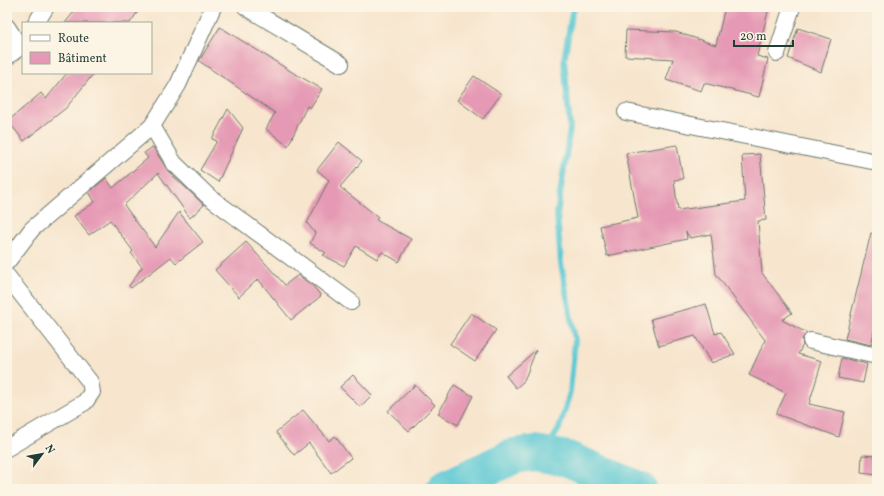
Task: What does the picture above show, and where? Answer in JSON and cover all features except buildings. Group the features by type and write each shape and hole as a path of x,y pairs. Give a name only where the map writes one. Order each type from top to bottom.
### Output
{"street":[{"path":"37,22 46,7"},
{"path":"7,262 32,229 152,126 178,85 213,7"},
{"path":"246,7 341,64"},
{"path":"777,52 792,7"},
{"path":"7,27 21,44 7,57"},
{"path":"626,112 877,162"},
{"path":"152,126 174,163 208,196 351,302"},
{"path":"7,276 90,382 92,392 85,402 7,448"},
{"path":"811,341 877,356"}],"waterway":[{"path":"543,454 559,429 570,392 575,340 561,264 557,214 570,129 564,60 572,13 575,7"},
{"path":"444,489 514,456 535,453 568,459 639,489"}]}
